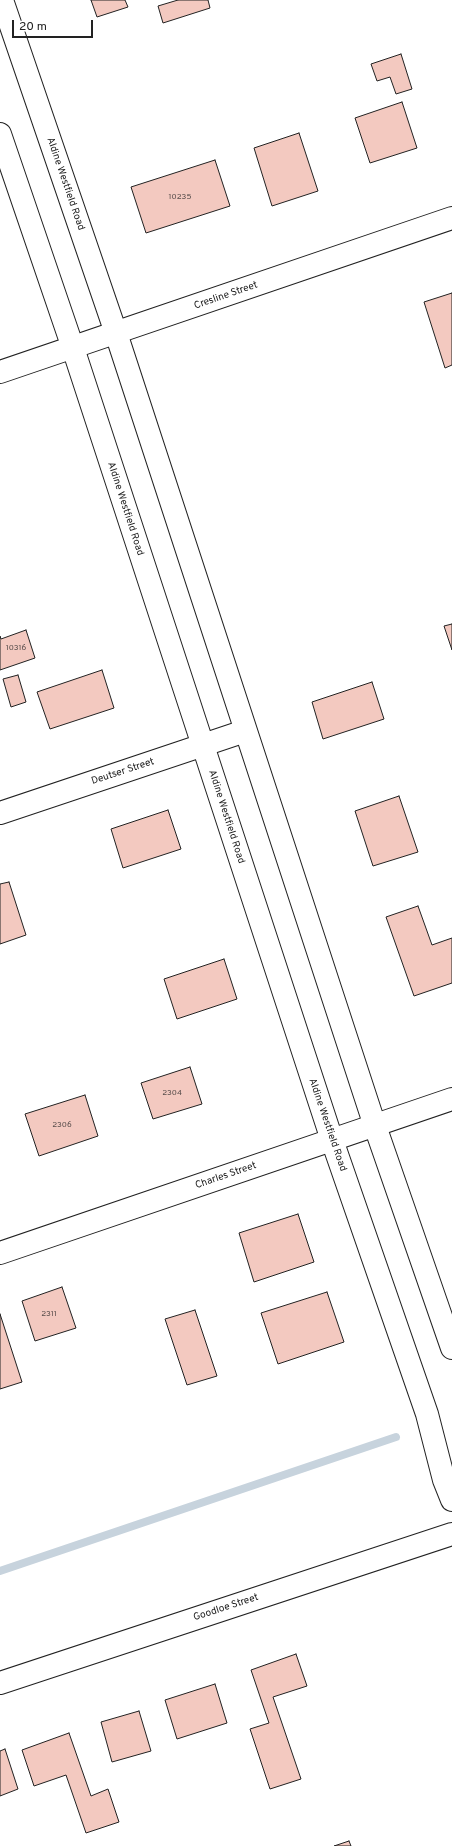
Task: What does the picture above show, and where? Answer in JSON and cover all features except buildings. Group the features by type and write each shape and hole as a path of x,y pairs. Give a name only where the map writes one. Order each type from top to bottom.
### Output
{"main road":[{"name":"Aldine Westfield Road","path":"2,0 116,333 375,1126 452,1348"},
{"name":"Aldine Westfield Road","path":"0,134 73,348 332,1140 427,1414 444,1480 452,1500"},
{"name":"Cresline Street","path":"0,372 452,218"},
{"name":"Deutser Street","path":"0,813 245,731"},
{"name":"Charles Street","path":"0,1253 452,1100"},
{"name":"Goodloe Street","path":"0,1682 452,1534"}],"waterway":[{"path":"0,1571 396,1437"}]}
